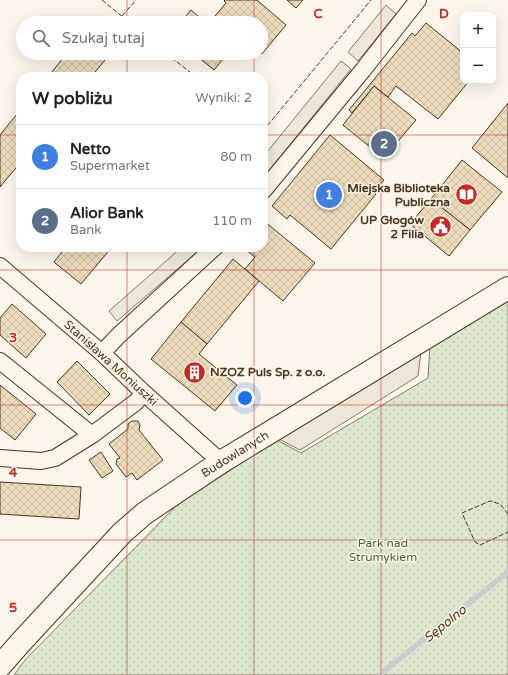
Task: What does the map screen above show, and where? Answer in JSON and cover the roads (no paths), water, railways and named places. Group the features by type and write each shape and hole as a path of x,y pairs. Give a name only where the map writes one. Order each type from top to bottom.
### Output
{"street":[{"path":"268,185 363,70 418,0"},
{"path":"102,353 118,336 210,252"},
{"name":"Stanisława Moniuszki","path":"0,266 102,353 221,462"},
{"name":"Budowlanych","path":"0,666 122,533 145,513 221,462 508,288"},
{"path":"0,362 92,435"},
{"path":"0,458 41,461 55,458 92,435 136,402 144,393"}],"waterway":[{"name":"Sępolno","path":"381,675 384,671 508,572"}],"place":[{"name":"Alior Bank","path":"384,144"},
{"name":"Netto","path":"329,195"},
{"name":"Miejska Biblioteka Publiczna","path":"466,195"},
{"name":"UP Głogów 2 Filia","path":"440,227"},
{"name":"NZOZ Puls Sp. z o.o.","path":"194,372"}],"park label":[{"name":"Park nad Strumykiem","path":"383,550"}]}
